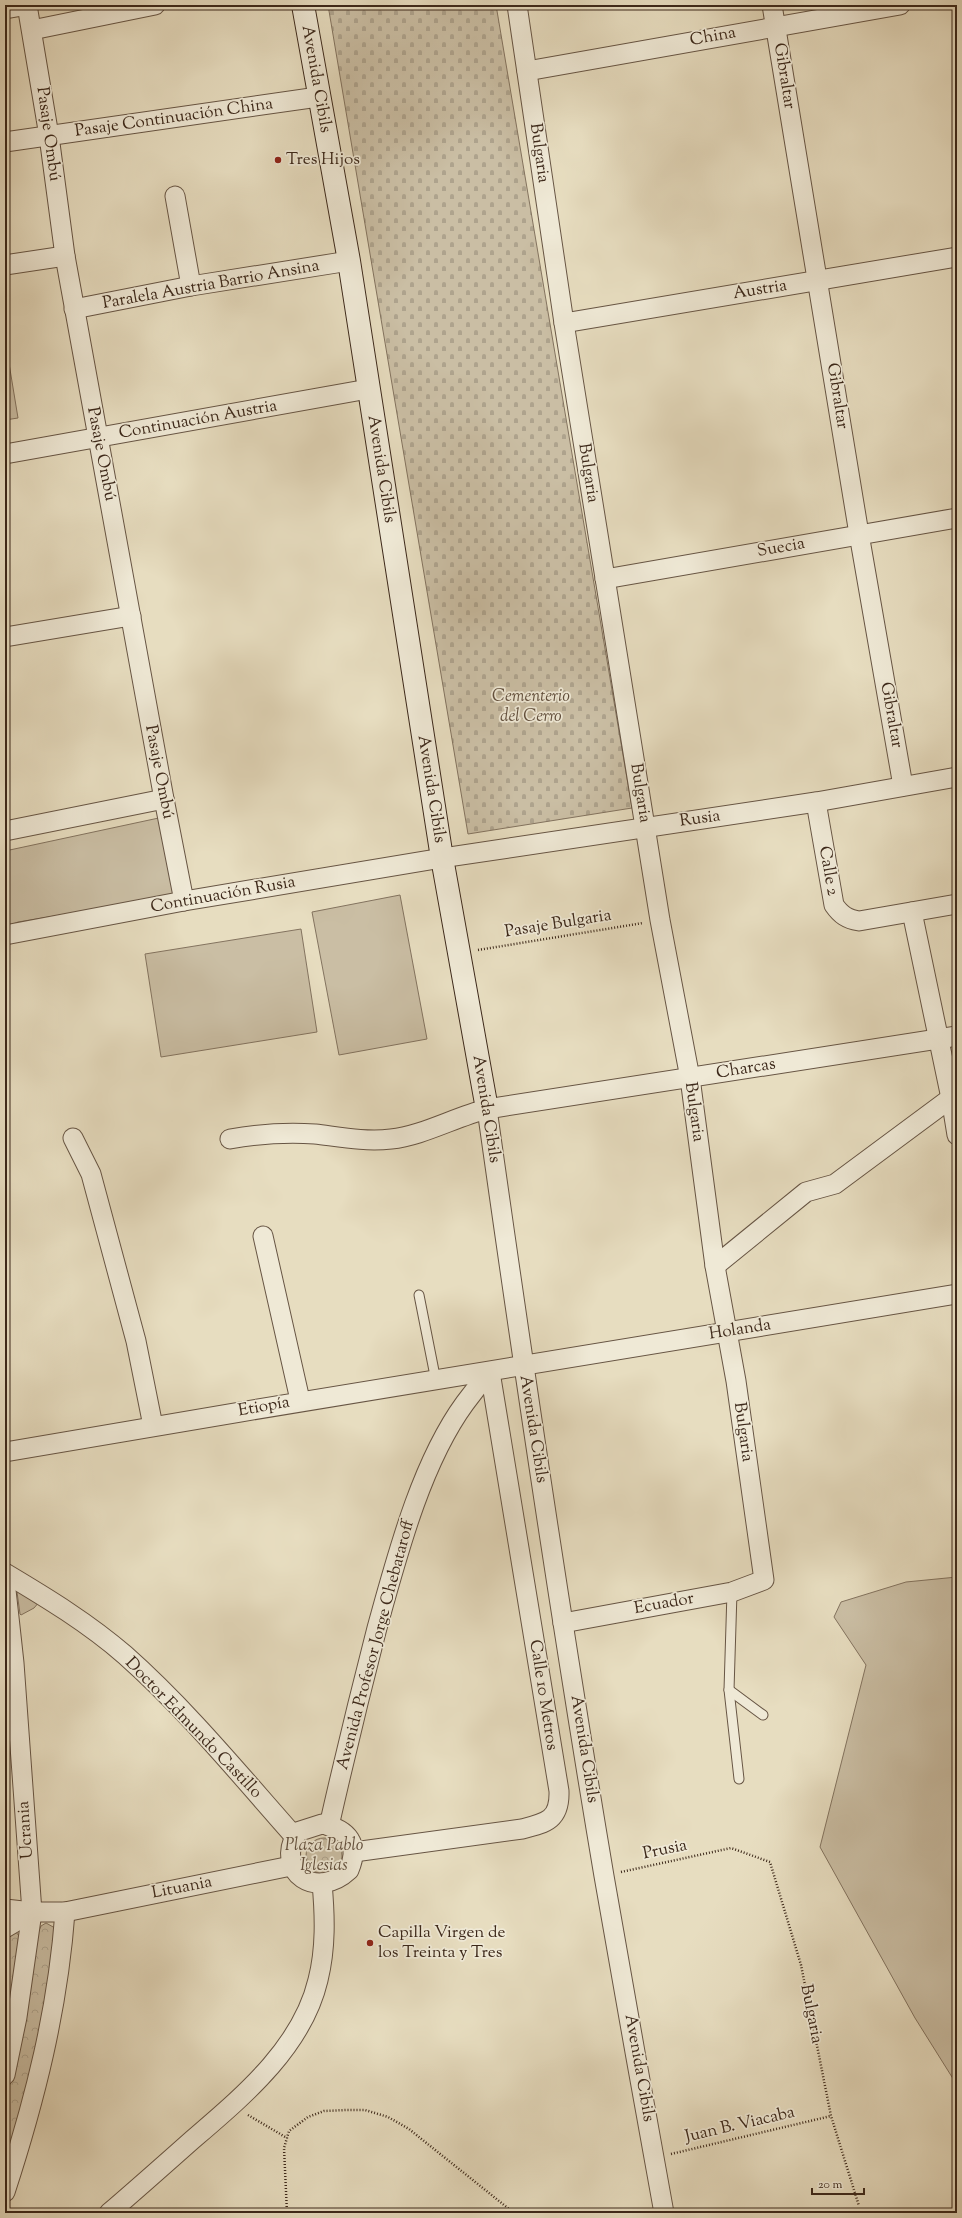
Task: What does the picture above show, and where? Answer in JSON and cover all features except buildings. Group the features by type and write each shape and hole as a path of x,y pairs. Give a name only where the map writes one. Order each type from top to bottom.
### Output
{"street":[{"path":"5,9 28,5"},
{"name":"Pasaje Ombú","path":"28,5 74,309 184,901"},
{"path":"32,30 155,5"},
{"name":"Avenida Cibils","path":"303,5 318,98 349,261 442,858 487,1109 523,1366 604,1876 664,2213"},
{"name":"Bulgaria","path":"517,5 564,322 605,579 660,920 690,1078 715,1266 736,1381 764,1580"},
{"name":"Gibraltar","path":"772,5 859,534 903,786"},
{"name":"China","path":"527,71 900,5"},
{"name":"Pasaje Continuación China","path":"5,142 318,98"},
{"path":"175,196 191,286"},
{"path":"5,265 65,256"},
{"name":"Austria","path":"564,322 957,258"},
{"name":"Paralela Austria Barrio Ansina","path":"74,309 191,286 349,261"},
{"name":"Continuación Austria","path":"5,454 368,389"},
{"name":"Suecia","path":"605,579 957,518"},
{"path":"5,637 131,616"},
{"name":"Rusia","path":"442,858 816,802 957,777"},
{"path":"5,831 164,799"},
{"name":"Calle 2","path":"816,802 834,905 840,914 849,919 859,921 957,904"},
{"name":"Continuación Rusia","path":"5,935 184,901 442,858"},
{"path":"912,912 948,1037 951,1098 957,1135"},
{"name":"Charcas","path":"230,1139 253,1135 295,1133 360,1140 392,1139 421,1132 465,1115 487,1109 948,1037"},
{"path":"715,1266 806,1192 835,1184 951,1098"},
{"path":"73,1138 91,1174 136,1340 153,1426"},
{"path":"263,1236 300,1400"},
{"name":"Holanda","path":"523,1366 957,1294"},
{"name":"Etiopía","path":"5,1452 300,1400 436,1381 523,1366"},
{"name":"Avenida Profesor Jorge Chebataroff","path":"329,1826 362,1685 392,1575 418,1497 451,1425 490,1372"},
{"name":"Calle 10 Metros","path":"354,1852 522,1829 545,1823 557,1808 559,1791 490,1372"},
{"name":"Doctor Edmundo Castillo","path":"5,1573 71,1613 124,1654 192,1722 295,1837"},
{"name":"Ecuador","path":"563,1623 732,1592 764,1580"},
{"name":"Ucrania","path":"5,1581 14,1663 32,1912 17,2017 5,2074"},
{"path":"322,1824 329,1826 337,1828 350,1840 354,1852 349,1870 334,1880 322,1883 304,1879 291,1866 291,1849 295,1837 302,1830 322,1824"},
{"name":"Lituania","path":"5,1909 32,1912 65,1912 291,1866"},
{"path":"109,2213 232,2106 281,2054 301,2024 318,1980 324,1944 322,1883"},
{"path":"5,1928 32,1912"},
{"path":"5,2192 35,2095 51,2024 62,1953 65,1912"}],"lane":[{"path":"419,1294 436,1381"},
{"path":"732,1592 729,1690 739,1779"},
{"path":"729,1690 763,1715"}],"path":[{"name":"Pasaje Bulgaria","path":"460,952 660,920"},
{"name":"Prusia","path":"604,1876 731,1848"},
{"name":"Bulgaria","path":"731,1848 770,1862 801,1965 831,2116 859,2206"},
{"path":"232,2106 287,2138"},
{"path":"287,2213 284,2148 289,2131 308,2117 324,2111 365,2110 388,2117 409,2129 514,2213"},
{"name":"Juan B. Viacaba","path":"655,2158 831,2116"}],"green space":[{"name":"Cementerio del Cerro","path":"328,5 496,5 632,808 468,834"},
{"path":"5,339 18,418 5,420"},
{"path":"168,816 182,895 18,922 5,927 5,851"},
{"path":"400,895 427,1039 339,1055 312,912"},
{"path":"301,929 317,1032 161,1057 145,954"},
{"path":"957,1577 957,2085 915,2018 820,1847 866,1665 834,1617 841,1602 906,1582"},
{"path":"18,1588 40,1601 34,1608 21,1615 17,1592"},
{"name":"Plaza Pablo Iglesias","path":"324,1838 334,1841 339,1846 342,1856 339,1866 334,1871 324,1874 314,1871 309,1866 306,1856 309,1846 314,1841"},
{"path":"46,1923 55,1928 56,1958 5,2181 5,2105 19,2045 37,1935 41,1926"},
{"path":"16,1932 19,1936 5,2045 5,1934"}],"place":[{"name":"Tres Hijos","path":"278,160"},
{"name":"Capilla Virgen de los Treinta y Tres","path":"370,1943"}]}
